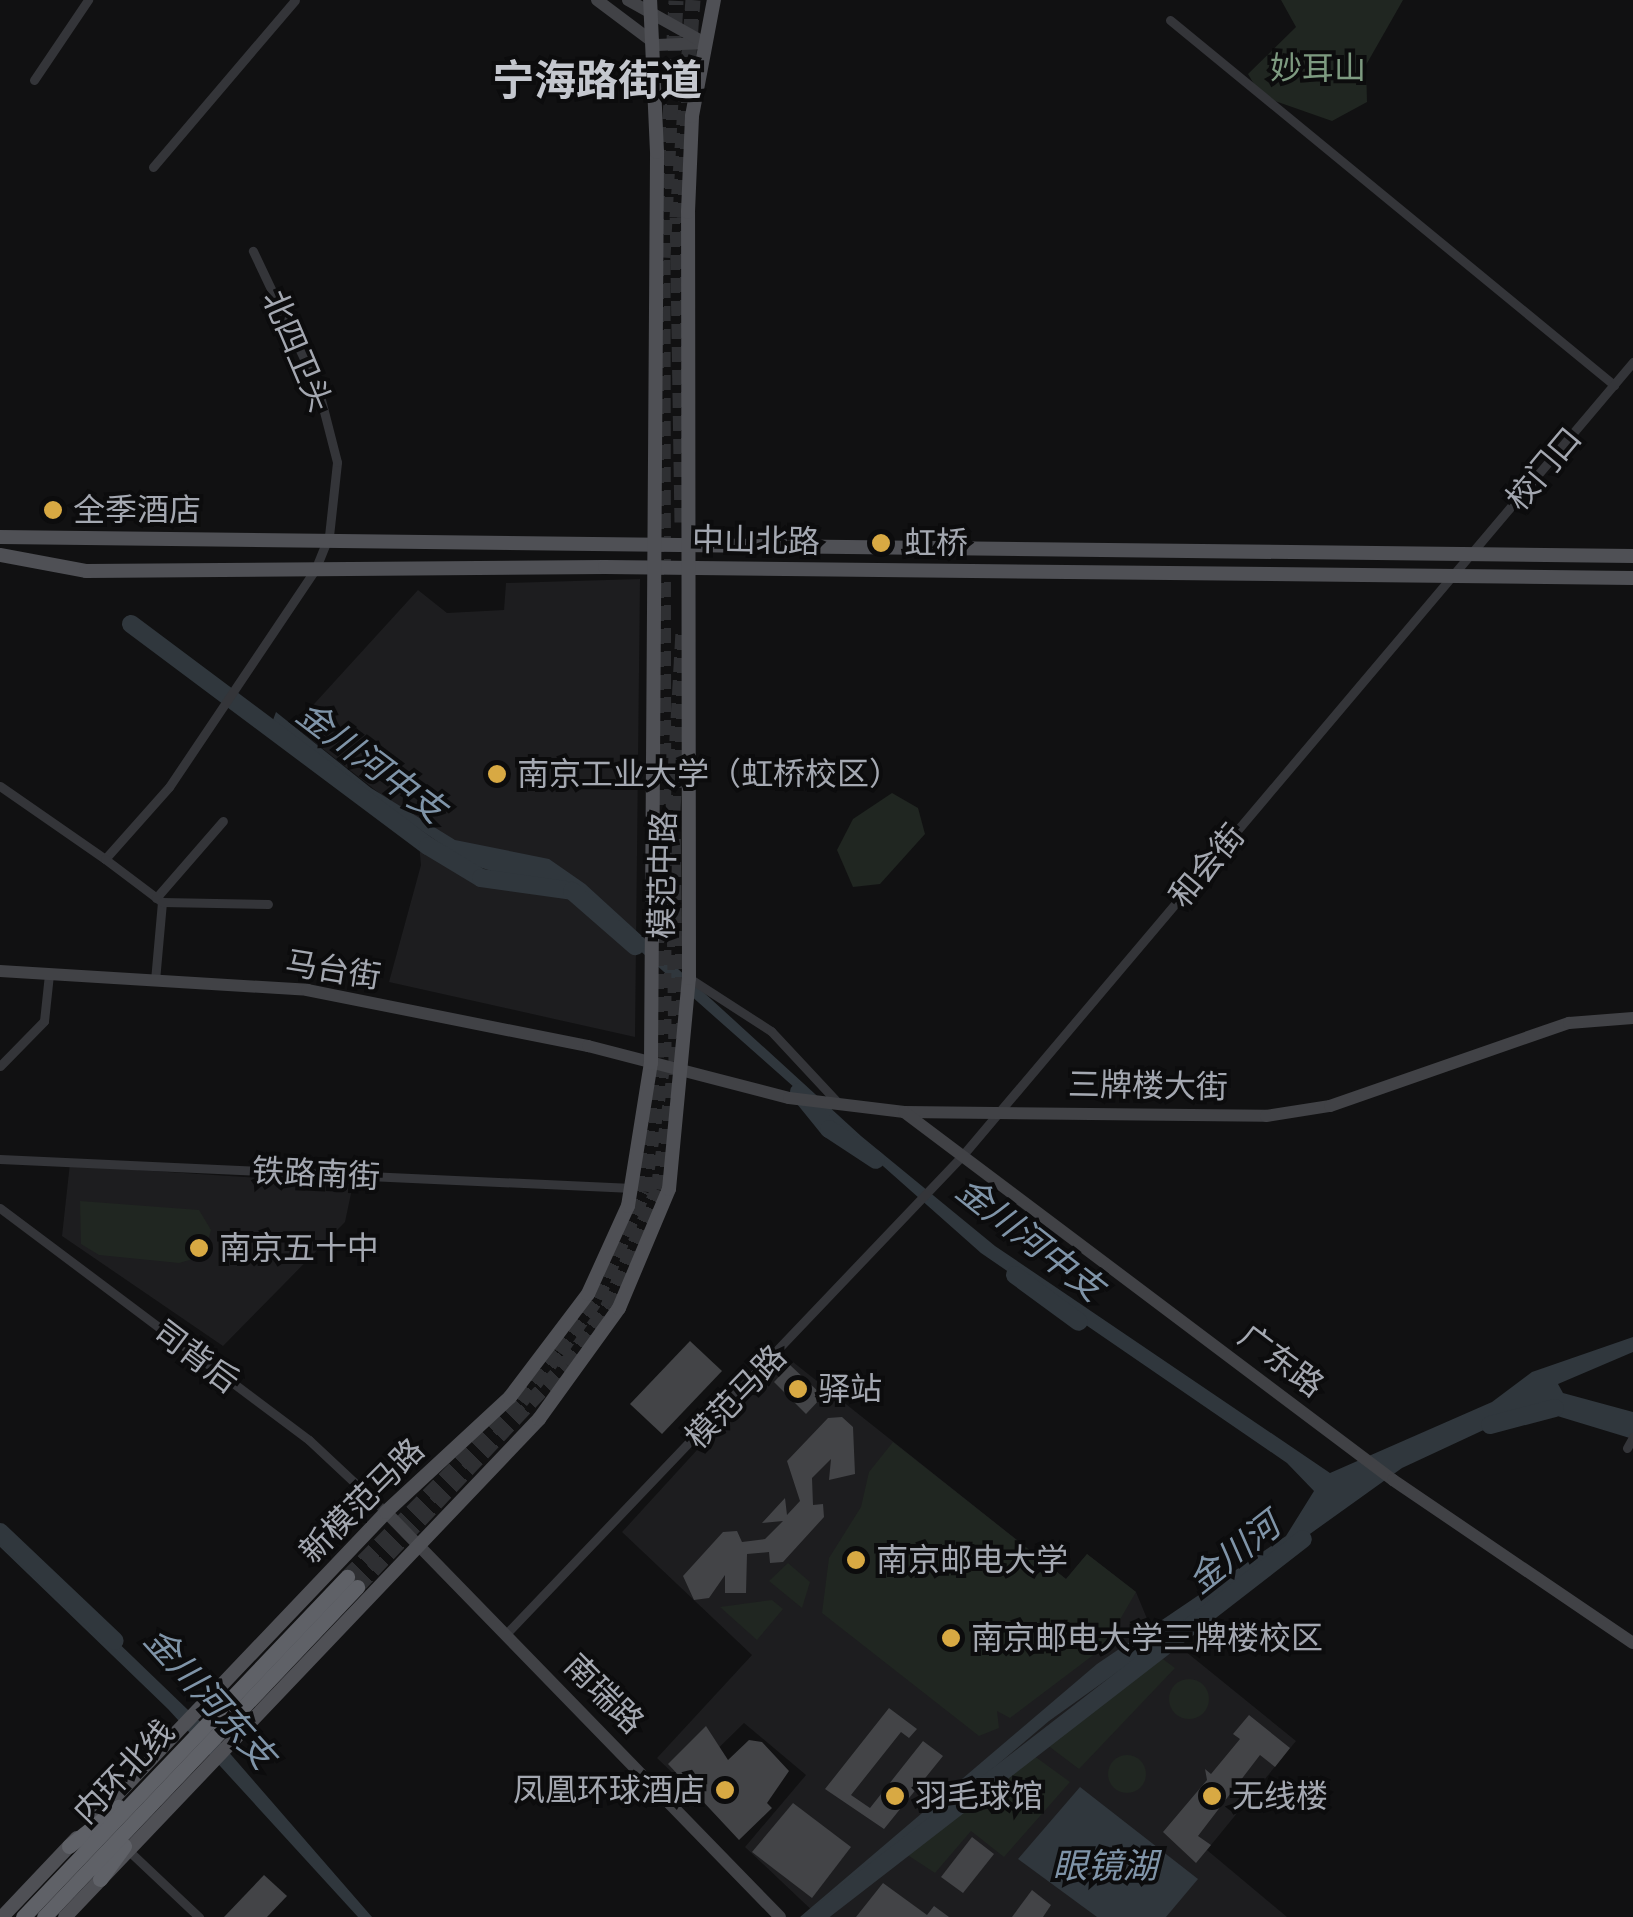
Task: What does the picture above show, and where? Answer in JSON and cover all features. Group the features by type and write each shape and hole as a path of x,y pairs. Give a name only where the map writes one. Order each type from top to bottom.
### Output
{"highway":[{"name":"内环北线","path":"23,1917 180,1771 226,1730 352,1582 225,1707 180,1771 158,1800 44,1917"},
{"path":"69,1846 180,1771"},
{"path":"100,1879 158,1800"}],"main road":[{"name":"模范中路","path":"180,1771 246,1730 539,1419 620,1308 670,1189 686,1072 689,978 693,568 688,212 705,43 714,0"},
{"name":"模范中路","path":"648,6 657,45 652,1063"},
{"name":"中山北路","path":"0,537 329,536 1633,556"},
{"name":"中山北路","path":"0,556 86,571 693,568 1633,578"},
{"name":"新模范马路","path":"2,1917 386,1512 521,1382 588,1294 632,1188 652,1063"},
{"path":"65,1917 130,1852 180,1771"}],"street":[{"path":"34,80 88,0"},
{"path":"597,0 657,45 705,43"},
{"path":"628,0 648,6 705,43"},
{"path":"153,167 293,1"},
{"path":"1170,20 1614,385"},
{"name":"北四卫头","path":"105,859 211,726 315,570 329,536 337,462 318,388 253,251"},
{"name":"校门口","path":"1455,577 1633,362"},
{"name":"和会街","path":"962,1156 1455,577"},
{"path":"0,786 159,900 268,904"},
{"path":"155,980 159,900 223,821"},
{"name":"马台街","path":"0,971 307,990 652,1063"},
{"path":"0,1066 44,1021 49,974"},
{"path":"689,978 771,1031 840,1104"},
{"name":"三牌楼大街","path":"652,1063 789,1098 904,1112 1266,1116 1330,1106 1569,1023 1633,1018"},
{"name":"广东路","path":"904,1112 1393,1480 1633,1643"},
{"name":"模范马路","path":"506,1634 962,1156"},
{"name":"铁路南街","path":"0,1160 632,1188"},
{"name":"司背后","path":"0,1208 310,1440 386,1512"},
{"path":"1626,1448 1633,1437"},
{"name":"南瑞路","path":"386,1512 775,1912"},
{"path":"130,1852 198,1917"}],"shaded area":[{"name":"南京工业大学（虹桥校区）","path":"640,579 635,1037 389,982 421,865 417,823 294,726 418,590 447,613 504,610 506,583"},
{"name":"南京五十中","path":"70,1163 353,1184 345,1222 223,1346 62,1236"},
{"name":"南京邮电大学三牌楼校区","path":"793,1362 1066,1579 1087,1554 1136,1592 1148,1621 1296,1741 1207,1850 1287,1917 819,1917 745,1847 806,1775 744,1723 683,1783 657,1758 752,1655 622,1532 773,1367 781,1375"}],"green space":[{"name":"妙耳山","path":"1281,0 1403,0 1366,65 1367,102 1332,121 1261,96 1248,74 1296,27"},
{"path":"892,793 918,808 925,834 880,884 853,887 837,850 853,819"},
{"path":"80,1201 199,1210 211,1230 204,1256 179,1263 99,1255 81,1244"},
{"path":"893,1442 1066,1579 1087,1554 1136,1592 1104,1647 1010,1718 997,1711 999,1728 979,1736 822,1613 829,1558 861,1507 869,1472"},
{"path":"788,1563 810,1582 802,1608 769,1581"},
{"path":"772,1600 783,1609 757,1640 720,1607"},
{"path":"1156,1654 1175,1668 1079,1769 1038,1738"},
{"path":"1189,1679 1203,1685 1209,1699 1203,1713 1189,1719 1175,1713 1169,1699 1175,1685"},
{"path":"1026,1750 1070,1782 1004,1857 971,1831 935,1873 903,1852"},
{"path":"1127,1755 1141,1760 1146,1774 1141,1788 1127,1793 1113,1788 1108,1774 1113,1760"}],"water":[{"path":"276,712 371,788 455,840 549,859 585,884 861,1136 995,1246 1330,1473 1492,1402 1532,1372 1633,1337 1633,1352 1558,1384 1563,1393 1633,1412 1633,1439 1531,1408 1402,1468 1049,1721 818,1917 800,1917 1097,1664 1286,1536 1314,1491 1287,1463 981,1253 584,901 470,864 302,748 273,720"},
{"path":"0,1529 213,1734 372,1917 358,1917 168,1709 0,1547"},
{"name":"眼镜湖","path":"1080,1787 1198,1879 1166,1917 1097,1917 1018,1859"}],"building":[{"path":"690,1341 722,1371 662,1434 630,1404"},
{"name":"驿站","path":"790,1365 823,1396 806,1414 774,1382"},
{"path":"842,1417 853,1427 855,1474 829,1480 831,1459 812,1478 813,1505 823,1504 824,1517 783,1562 770,1563 769,1552 747,1554 746,1593 725,1593 725,1575 709,1598 694,1600 683,1576 723,1532 737,1531 742,1542 765,1539 783,1521 762,1523 785,1498 787,1515 800,1501 787,1461 828,1418"},
{"path":"889,1708 917,1729 909,1738 901,1732 851,1795 870,1808 923,1741 943,1756 884,1829 825,1789"},
{"name":"无线楼","path":"1249,1715 1290,1748 1275,1767 1260,1755 1198,1836 1211,1845 1196,1863 1163,1832 1207,1780 1205,1769 1211,1774 1240,1739 1233,1734"},
{"name":"凤凰环球酒店","path":"706,1726 728,1760 749,1740 762,1742 789,1771 767,1803 772,1808 739,1840 668,1764"},
{"path":"793,1803 851,1847 812,1898 752,1852"},
{"path":"972,1837 994,1854 963,1893 941,1877"},
{"path":"264,1875 287,1896 267,1917 224,1917"},
{"path":"883,1883 927,1915 934,1906 949,1917 856,1917"},
{"path":"1032,1890 1051,1905 1043,1917 1012,1917"}],"waterway":[{"name":"金川河中支","path":"131,624 428,846 481,878 572,891 635,946"},
{"name":"金川河中支","path":"799,1092 829,1129 876,1160"},
{"name":"金川河中支","path":"1015,1275 1079,1322"},
{"name":"金川河","path":"1490,1425 1555,1408"},
{"name":"金川河东支","path":"0,1532 115,1641"},
{"name":"金川河","path":"815,1917 1303,1539"}],"tunnel":[{"path":"347,1577 521,1401 559,1352 597,1298 644,1191 664,1057 663,257 676,0"},
{"path":"682,522 677,217 693,0"},
{"path":"357,1587 566,1364 608,1306 658,1189 676,1061 673,810 683,630"}],"place":[{"name":"全季酒店","path":"53,510"},
{"name":"虹桥","path":"881,543"},
{"name":"南京工业大学（虹桥校区）","path":"497,774"},
{"name":"南京五十中","path":"199,1248"},
{"name":"驿站","path":"798,1389"},
{"name":"南京邮电大学","path":"856,1560"},
{"name":"南京邮电大学三牌楼校区","path":"951,1638"},
{"name":"凤凰环球酒店","path":"725,1790"},
{"name":"羽毛球馆","path":"895,1796"},
{"name":"无线楼","path":"1212,1796"}],"district":[{"name":"宁海路街道","path":"597,80"}]}
